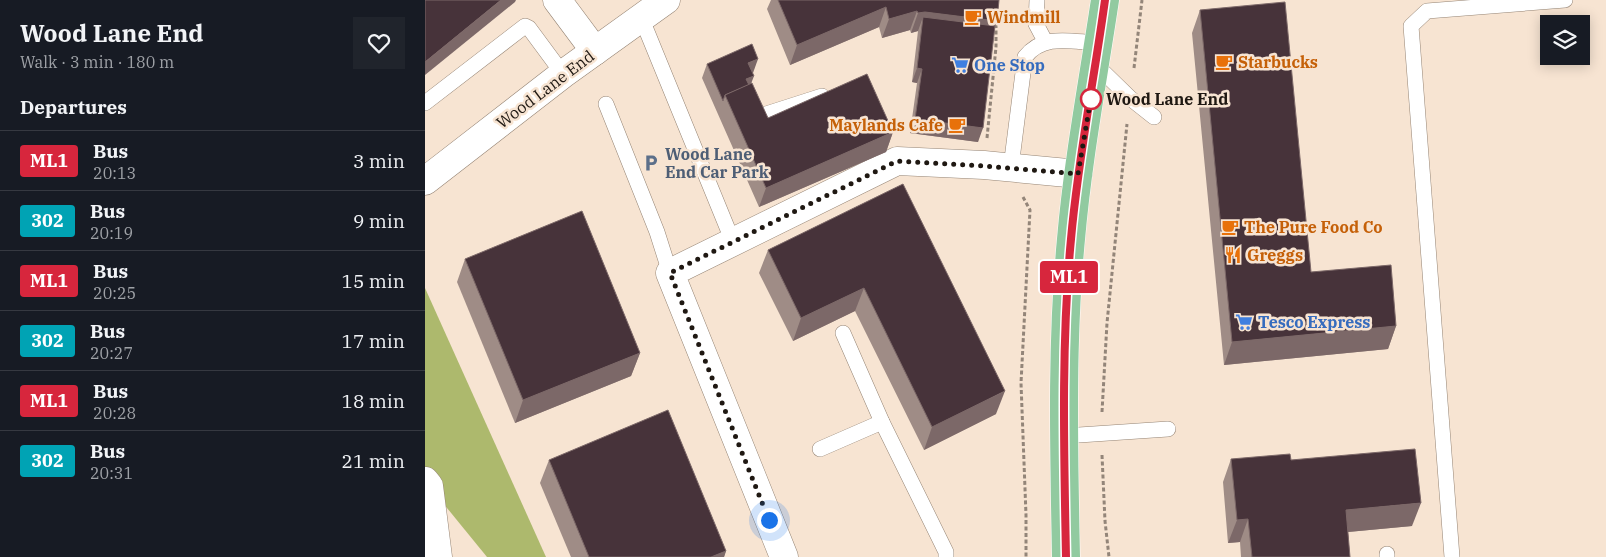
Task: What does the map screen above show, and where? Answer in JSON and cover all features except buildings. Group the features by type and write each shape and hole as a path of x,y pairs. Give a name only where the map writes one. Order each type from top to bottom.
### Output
{"main road":[{"path":"1065,557 1064,436 1070,250 1078,174 1105,0"}],"street":[{"path":"557,0 595,51"},
{"name":"Wood Lane End","path":"427,175 641,17 667,0"},
{"path":"784,557 670,273 733,242 893,152 997,166 1078,174"},
{"path":"425,481 429,486 438,557"}],"lane":[{"path":"1037,0 1036,24 1045,41"},
{"path":"1452,557 1411,26 1427,11 1565,0"},
{"path":"641,17 733,242"},
{"path":"425,103 525,26 529,28 563,74"},
{"path":"997,166 1025,57 1033,47 1045,41 1097,54 1130,98 1153,117"},
{"path":"766,114 833,93"},
{"path":"607,104 657,232 670,273"},
{"path":"843,333 882,422 946,552 946,557"},
{"path":"820,449 882,422"},
{"path":"1064,436 1168,429"}],"path":[{"path":"1133,75 1142,0"},
{"path":"997,17 997,166"},
{"path":"1102,411 1107,323 1127,118"},
{"path":"1022,195 1030,210 1021,383 1026,515 1025,557"},
{"path":"1102,460 1109,557"}],"green space":[{"path":"425,288 546,557 487,557 425,481"}],"bus line":[{"name":"ML1","path":"1066,557 1065,343 1071,241 1078,174 1105,0"}],"place":[{"name":"Windmill","path":"973,17"},
{"name":"Starbucks","path":"1224,62"},
{"name":"One Stop","path":"960,65"},
{"name":"Wood Lane End","path":"1091,99"},
{"name":"Maylands Cafe","path":"957,125"},
{"name":"Wood Lane End Car Park","path":"651,163"},
{"name":"The Pure Food Co","path":"1230,227"},
{"name":"Greggs","path":"1233,255"},
{"name":"Tesco Express","path":"1244,322"}],"route":[{"path":"769,520 718,397 670,273 897,161 1078,174 1092,92 1091,99"}]}
